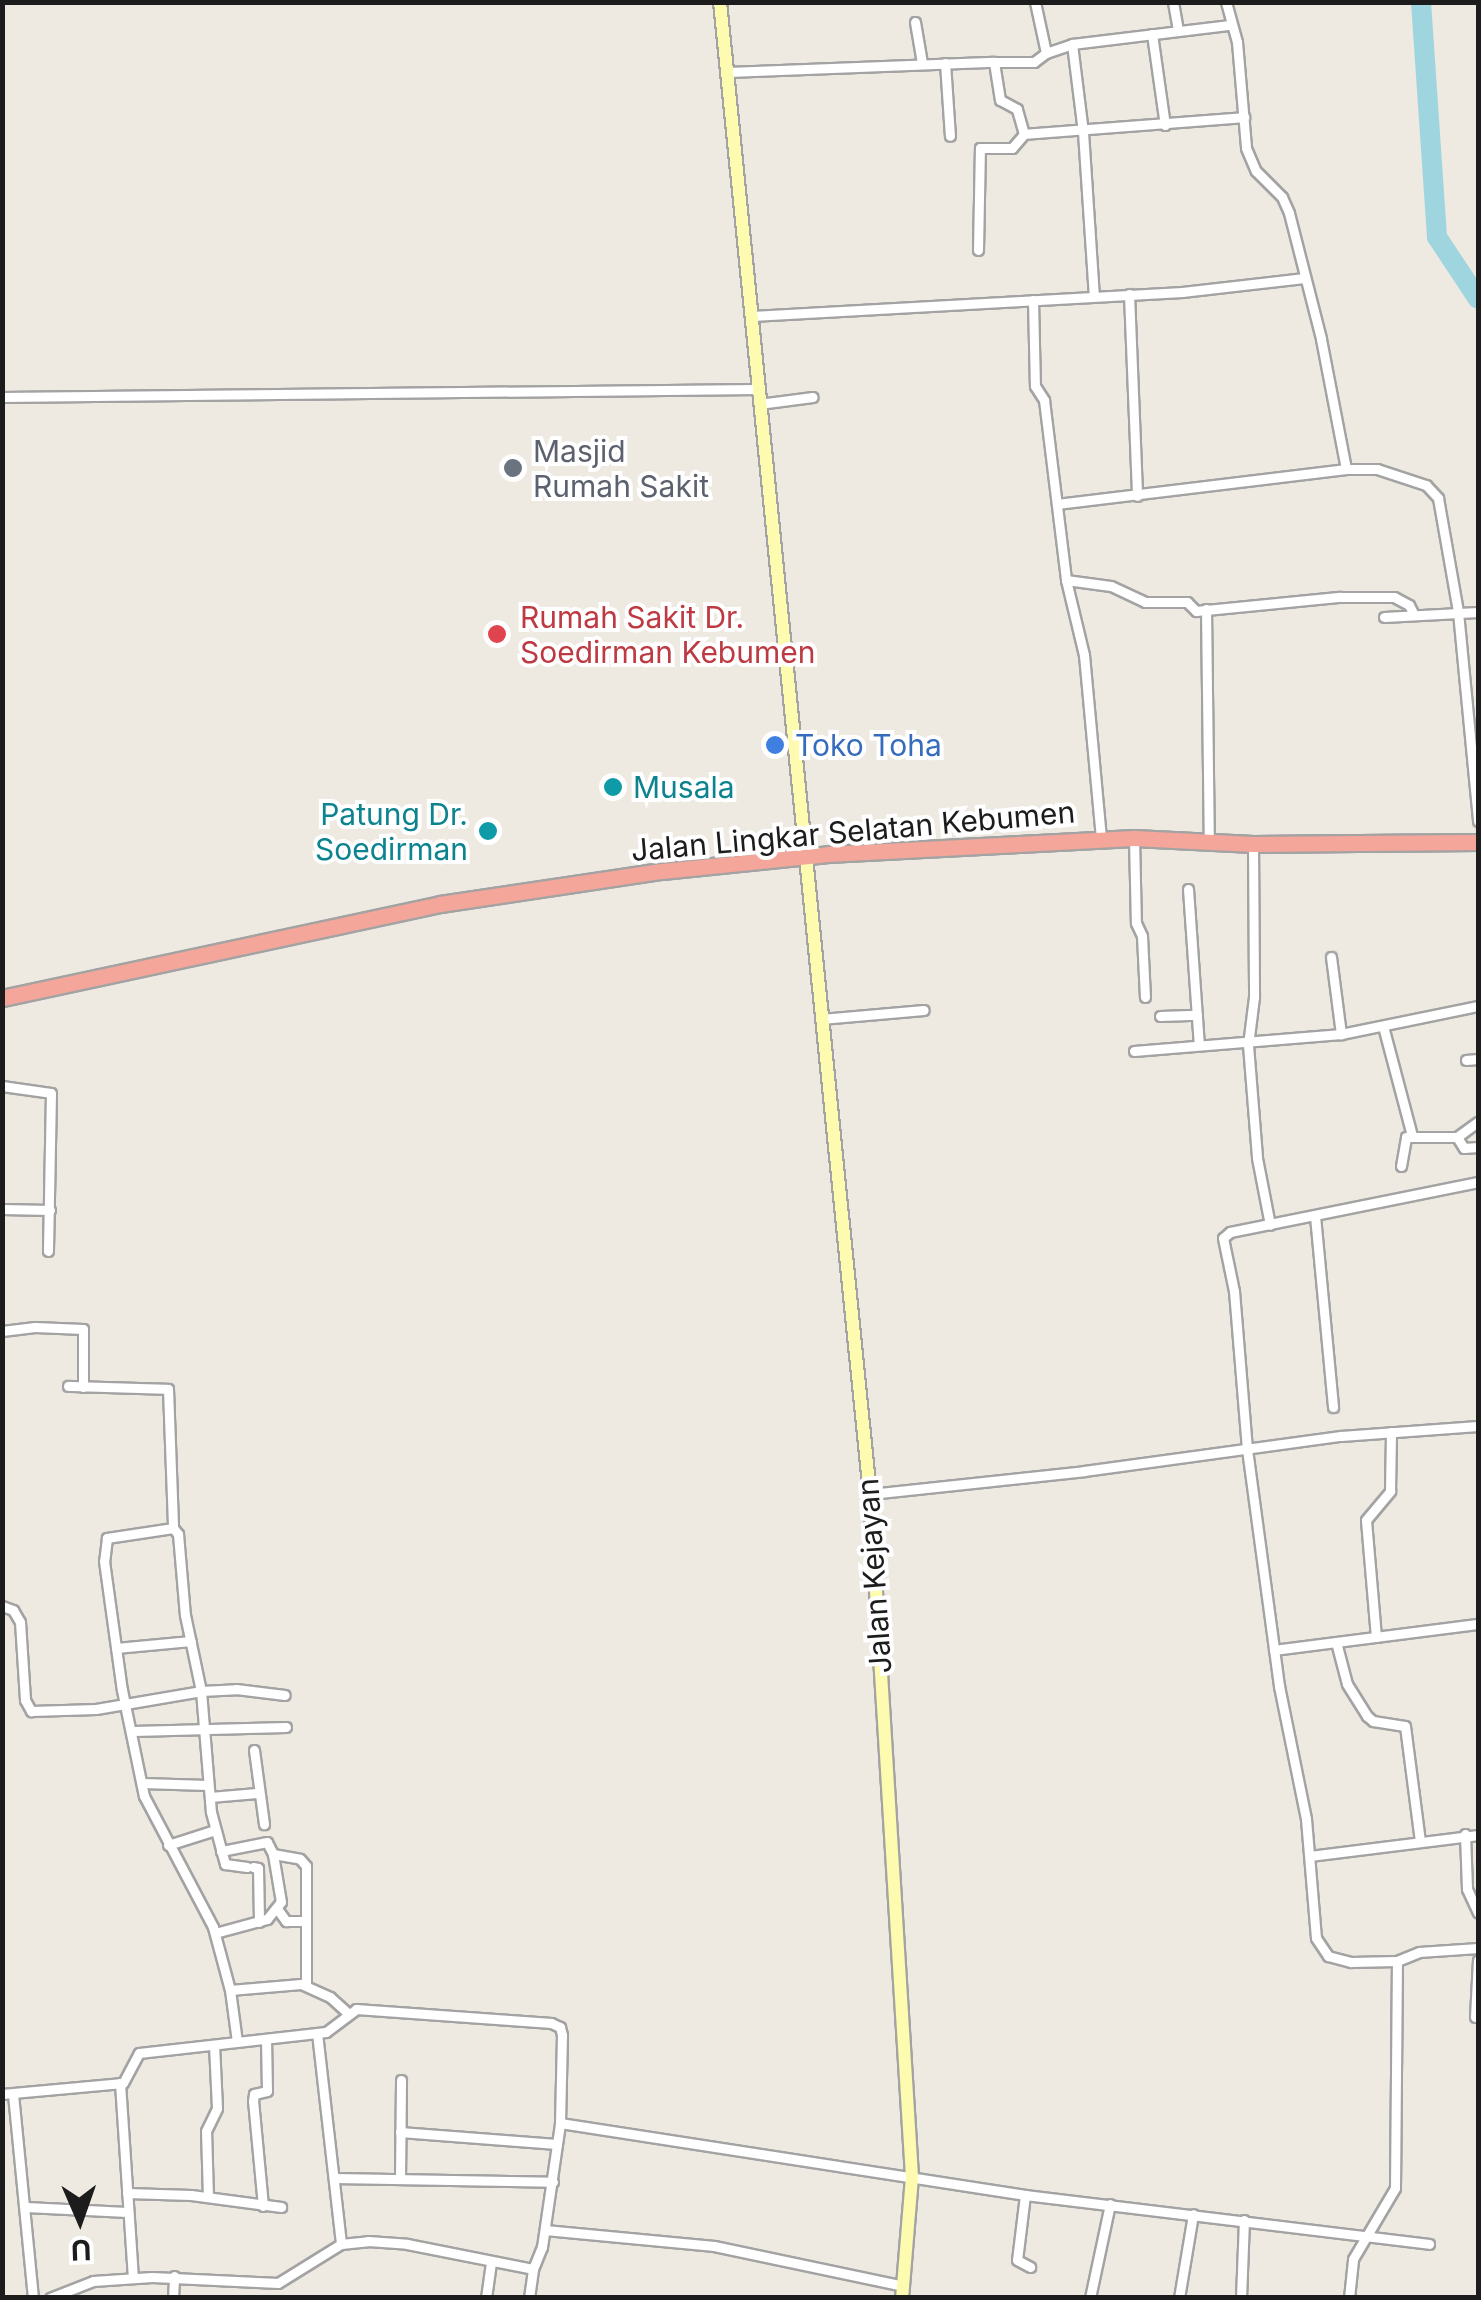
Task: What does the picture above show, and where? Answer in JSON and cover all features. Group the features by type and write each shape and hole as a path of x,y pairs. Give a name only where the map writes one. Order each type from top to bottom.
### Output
{"highway":[{"name":"Jalan Lingkar Selatan Kebumen","path":"2,998 440,904 662,871 804,857 1101,839 1209,838 1253,844 1478,842"}],"main road":[{"name":"Jalan Kejayan","path":"720,2 870,1494 912,2177 903,2292"}],"street":[{"path":"1035,2 1046,53"},
{"path":"1174,2 1178,31"},
{"path":"1226,2 1237,42 1246,148 1256,171 1282,197 1322,338 1346,469"},
{"path":"915,22 922,64"},
{"path":"728,72 1034,62 1072,44 1230,25"},
{"path":"1152,34 1165,125"},
{"path":"1072,44 1083,132 1094,298"},
{"path":"994,62 1000,100 1017,109 1031,134"},
{"path":"944,63 950,136"},
{"path":"978,250 978,150 1012,148 1031,134 1244,117"},
{"path":"752,316 1094,298 1304,278"},
{"path":"1130,294 1136,496"},
{"path":"1032,300 1035,386 1044,400 1066,580 1084,655 1101,839"},
{"path":"2,397 757,389"},
{"path":"759,404 813,397"},
{"path":"1057,504 1346,469 1377,469 1432,489 1458,612 1478,821"},
{"path":"1066,580 1111,586 1145,602 1187,602 1196,610 1340,597 1394,598 1409,605 1413,614"},
{"path":"1206,610 1209,838"},
{"path":"1384,617 1478,612"},
{"path":"1134,838 1136,923 1142,936 1145,996"},
{"path":"1253,844 1254,1010 1248,1042 1258,1158 1270,1225"},
{"path":"1188,889 1200,1045"},
{"path":"1331,957 1341,1034"},
{"path":"1134,1051 1341,1034 1478,1006"},
{"path":"821,1018 924,1010"},
{"path":"1160,1016 1197,1015"},
{"path":"1383,1026 1412,1136"},
{"path":"1466,1060 1478,1059"},
{"path":"2,1086 51,1093 48,1252"},
{"path":"1400,1166 1405,1139 1457,1137 1478,1122"},
{"path":"1457,1137 1464,1148 1478,1148"},
{"path":"1478,1182 1228,1232 1247,1449 1274,1650 1310,1856 1312,1925 1320,1947 1340,1960 1397,1961 1418,1952 1478,1948"},
{"path":"2,1209 50,1210"},
{"path":"1315,1216 1333,1408"},
{"path":"2,1332 35,1327 83,1329 83,1387"},
{"path":"68,1386 168,1389 173,1528 178,1534 201,1692 215,1830 228,1866 258,1868 260,1922"},
{"path":"870,1494 1391,1432 1478,1426"},
{"path":"1376,1637 1366,1520 1390,1492 1391,1432"},
{"path":"173,1528 103,1541 116,1648 142,1783 168,1845 215,1933 230,1990 237,2042"},
{"path":"2,1606 13,1610 20,1622 25,1700 31,1711 61,1712 236,1689 285,1695"},
{"path":"1274,1650 1478,1624"},
{"path":"116,1648 191,1641"},
{"path":"1336,1642 1347,1684 1367,1716 1372,1721 1406,1726 1420,1841"},
{"path":"133,1732 286,1727"},
{"path":"254,1750 264,1824"},
{"path":"142,1783 208,1784"},
{"path":"210,1796 257,1793"},
{"path":"168,1845 215,1830"},
{"path":"1465,1834 1467,1889 1478,1913"},
{"path":"1310,1856 1478,1835"},
{"path":"220,1851 267,1842 280,1885 278,1910 286,1921 306,1921"},
{"path":"273,1854 304,1862 306,1986"},
{"path":"258,1887 280,1885"},
{"path":"215,1933 260,1922 278,1910"},
{"path":"1475,2017 1478,1960"},
{"path":"1349,2298 1353,2259 1395,2188 1397,1961"},
{"path":"230,1990 306,1986 339,2002 348,2012"},
{"path":"33,2298 26,2207 8,2094 120,2083 127,2080 139,2054 317,2033 333,2028 348,2012 367,2008 560,2027 560,2123 539,2259 532,2268 528,2298"},
{"path":"317,2033 341,2244"},
{"path":"262,2206 253,2101 254,2094 266,2091 266,2039"},
{"path":"208,2197 206,2132 217,2108 214,2045"},
{"path":"400,2179 401,2080"},
{"path":"120,2083 133,2278"},
{"path":"560,2123 1024,2195 1429,2244"},
{"path":"400,2132 557,2144"},
{"path":"334,2178 553,2182"},
{"path":"126,2193 208,2197 281,2208"},
{"path":"1024,2195 1017,2260 1030,2267"},
{"path":"1090,2298 1110,2204"},
{"path":"26,2207 127,2212"},
{"path":"1180,2298 1193,2214"},
{"path":"1242,2298 1244,2220"},
{"path":"544,2230 714,2246 903,2292"},
{"path":"50,2298 82,2284 133,2278 174,2276 257,2284 296,2276 341,2244 408,2244 532,2268"},
{"path":"486,2298 491,2263"},
{"path":"173,2298 174,2276"},
{"path":"257,2284 258,2298"}],"waterway":[{"path":"1421,2 1437,237 1478,299"}],"place":[{"name":"Masjid Rumah Sakit","path":"513,468"},
{"name":"Rumah Sakit Dr. Soedirman Kebumen","path":"497,634"},
{"name":"Toko Toha","path":"775,745"},
{"name":"Musala","path":"613,787"},
{"name":"Patung Dr. Soedirman","path":"488,831"}]}
